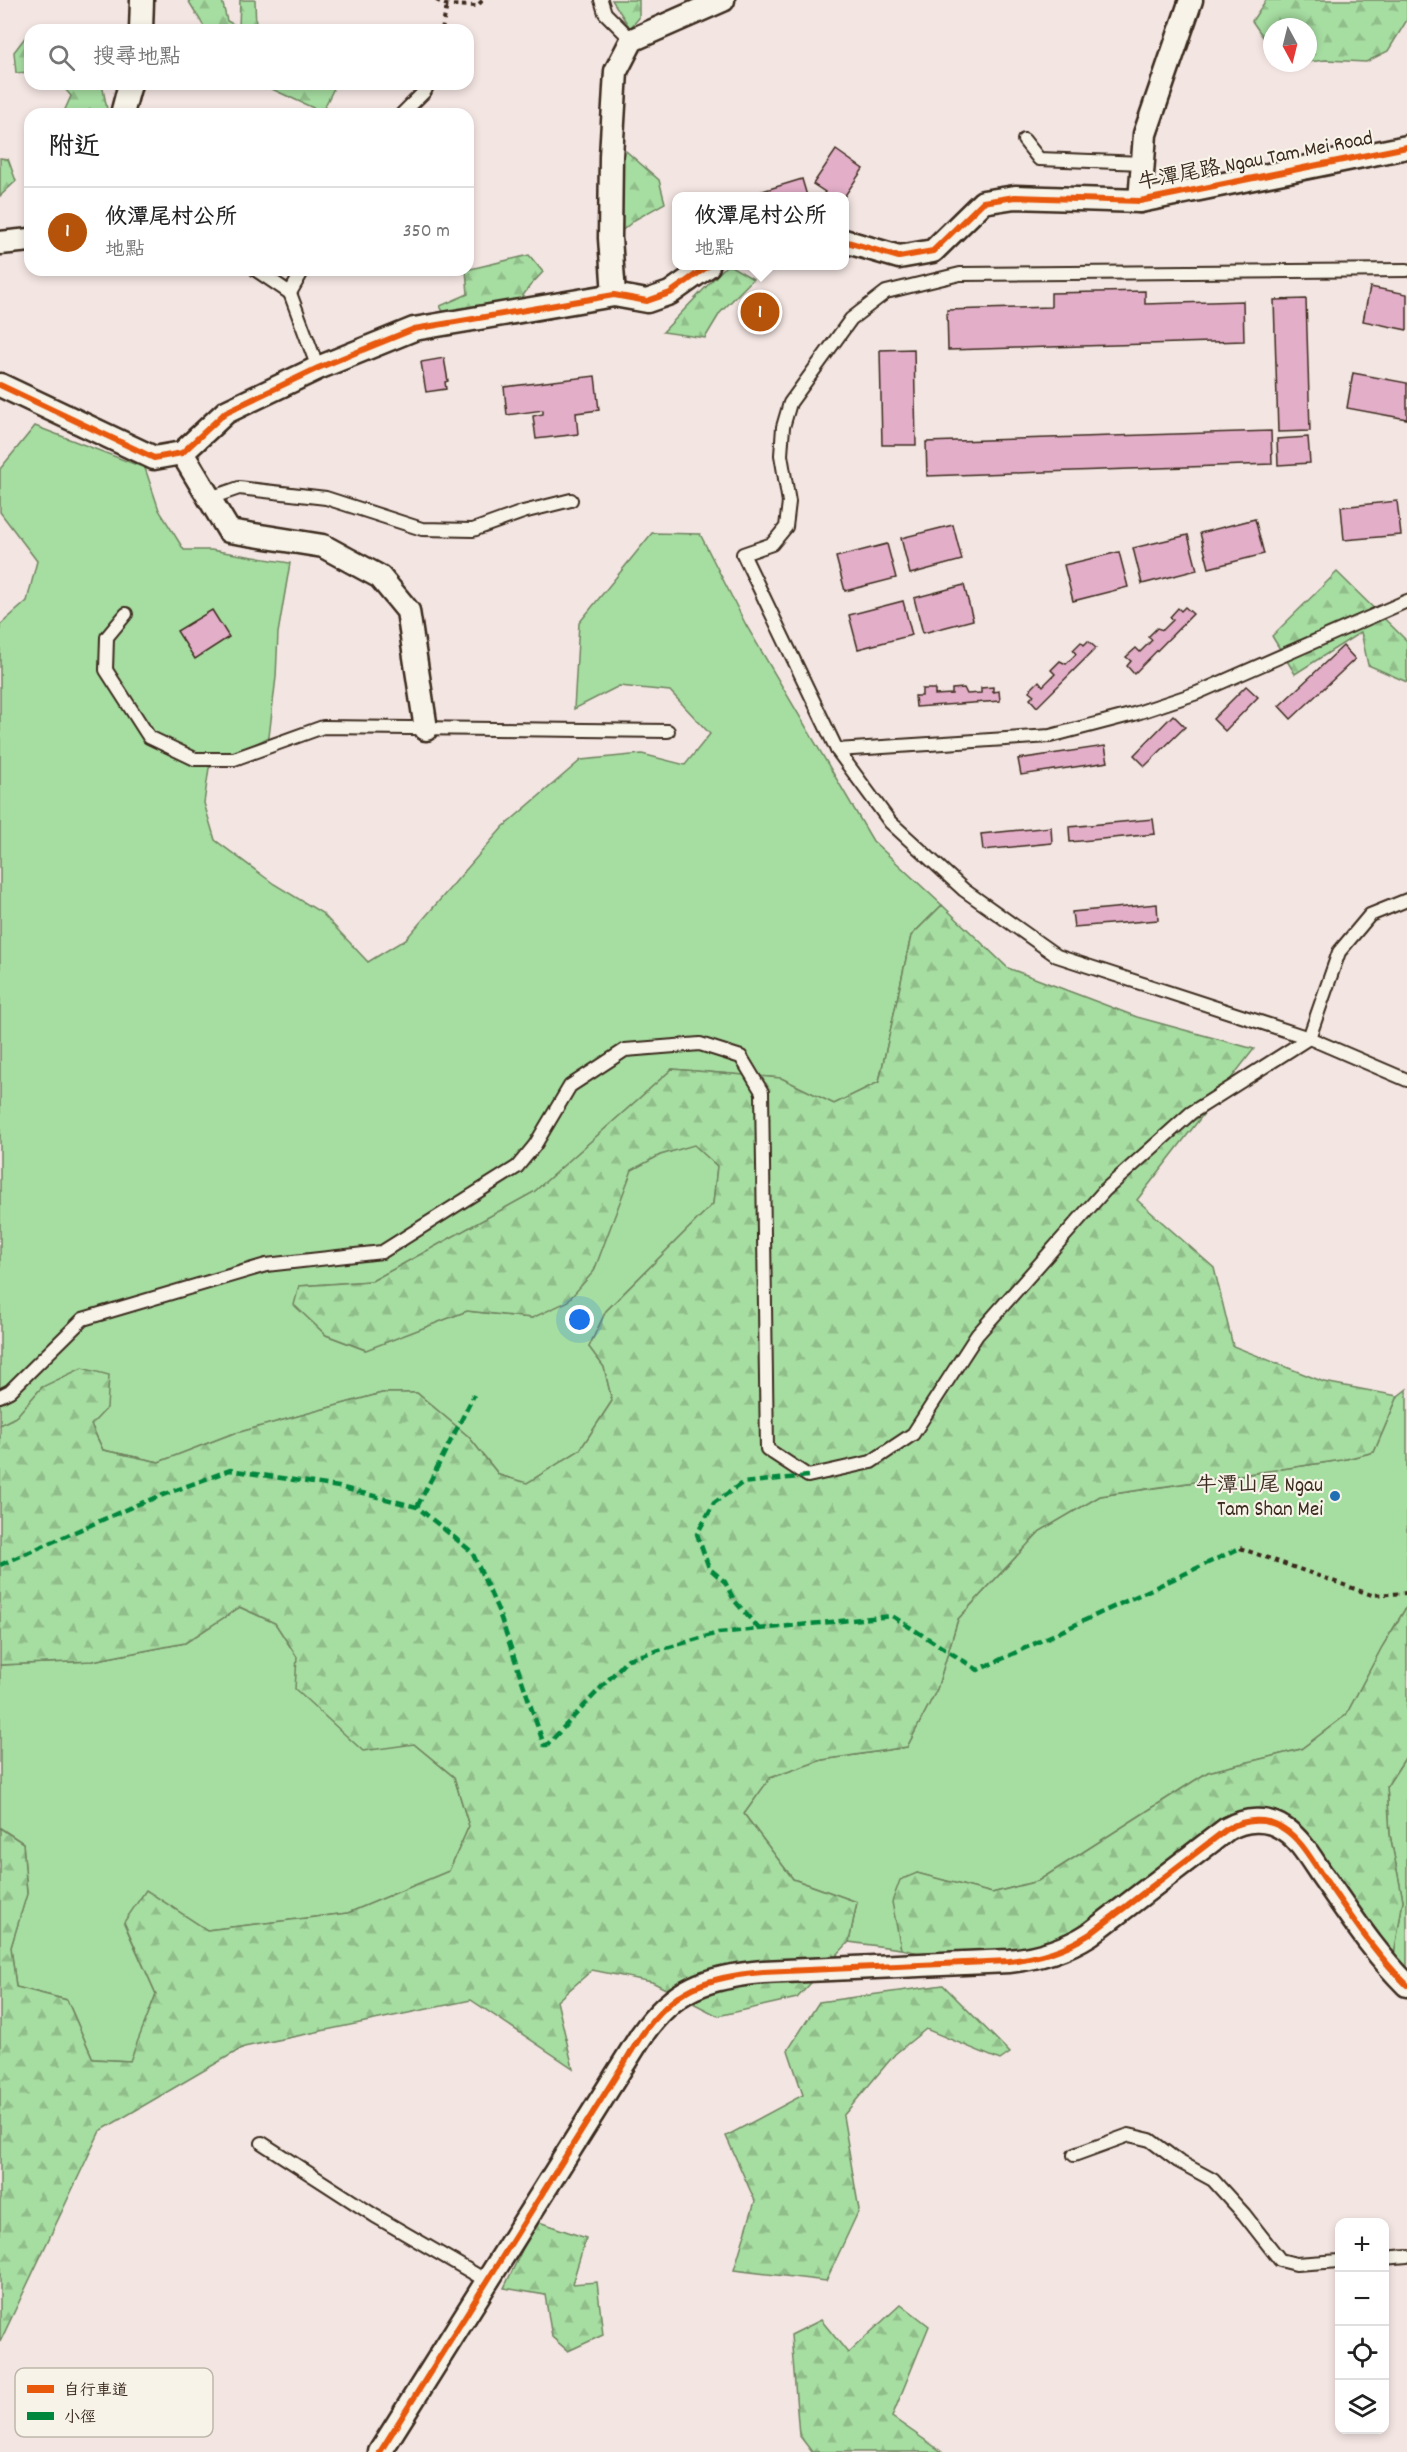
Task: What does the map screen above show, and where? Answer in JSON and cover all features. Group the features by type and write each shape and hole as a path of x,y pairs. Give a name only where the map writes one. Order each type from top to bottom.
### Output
{"street":[{"path":"141,24 142,0"},
{"path":"614,295 610,238 611,156 616,71 632,40 723,0"},
{"path":"1140,201 1145,134 1191,0"},
{"path":"124,108 128,90"},
{"name":"牛潭尾路 Ngau Tam Mei Road","path":"849,242 899,257 933,251 983,202 1016,197 1140,201 1407,147"},
{"path":"0,243 24,241"},
{"path":"0,385 154,458 182,453 226,412 318,368 414,328 614,295 647,300 670,294 703,270"},
{"path":"182,453 229,531 323,546 380,577 408,611 426,729"},
{"path":"383,2451 647,2027 672,2001 691,1988 711,1979 763,1972 1009,1961 1047,1954 1068,1947 1090,1934 1227,1829 1242,1822 1259,1821 1276,1824 1297,1840 1377,1953 1407,1985"}],"lane":[{"path":"601,0 605,13 632,40"},
{"path":"408,108 425,90"},
{"path":"1024,140 1039,159 1143,163"},
{"path":"1407,270 960,274 886,292 851,319 790,403 783,427 782,455 789,502 786,527 772,544 742,554 837,750 890,822 964,890 1057,956 1309,1038 1407,1080"},
{"path":"265,276 290,293 318,368"},
{"path":"290,293 300,276"},
{"path":"210,498 239,488 326,498 422,529 473,530 523,512 571,500"},
{"path":"837,750 1050,736 1134,714 1197,693 1407,601"},
{"path":"126,614 106,637 106,670 149,737 195,759 234,759 324,727 668,731"},
{"path":"0,1396 10,1391 83,1319 266,1265 382,1252 517,1167 535,1145 570,1086 625,1050 700,1044 741,1056 762,1092 767,1449 808,1476 871,1462 913,1434 977,1335 1105,1190 1191,1113 1309,1038 1339,952 1370,915 1407,900"},
{"path":"1074,2155 1129,2135 1150,2140 1178,2161 1213,2180 1244,2214 1280,2260 1296,2264 1335,2261"},
{"path":"262,2143 375,2216 487,2281"},
{"path":"1389,2258 1407,2256"}],"path":[{"path":"435,0 447,5 477,6 483,0"},
{"path":"443,24 447,5"},
{"path":"1240,1548 1372,1595 1407,1593"}],"green space":[{"path":"188,0 222,0 227,21 233,24 202,24"},
{"path":"240,0 255,0 256,24 239,24"},
{"path":"612,0 639,0 639,18 630,28"},
{"path":"1266,0 1407,0 1407,20 1388,51 1366,62 1317,61 1317,18 1263,18 1263,37 1252,21"},
{"path":"24,39 24,72 16,73 14,52"},
{"path":"66,90 103,90 107,108 66,108 71,96"},
{"path":"274,90 333,90 324,108 313,108"},
{"path":"626,151 659,180 665,203 636,219 619,233 604,219"},
{"path":"0,158 8,159 16,181 0,196"},
{"path":"529,255 543,272 520,300 453,329 440,306 468,294 466,276 474,276 474,268"},
{"path":"722,270 738,270 753,279 720,313 705,338 663,332"},
{"path":"35,426 145,468 159,510 184,550 211,550 290,563 278,633 276,677 269,737 209,768 204,803 215,840 274,884 322,913 368,962 406,939 503,827 581,760 642,754 685,765 710,734 670,691 619,686 574,709 579,623 652,533 700,534 746,625 873,841 942,905 911,936 879,1082 834,1104 781,1078 672,1069 534,1192 372,1281 299,1286 295,1305 326,1335 365,1350 467,1311 532,1318 616,1210 631,1170 660,1155 694,1144 717,1166 713,1204 606,1311 589,1347 604,1367 612,1401 580,1450 527,1484 499,1475 469,1437 417,1393 382,1393 229,1435 159,1462 103,1450 91,1424 106,1408 42,1387 16,1417 0,1425 0,625 27,601 37,561 0,512 0,469"},
{"path":"1337,572 1407,641 1407,682 1368,665 1361,632 1295,674 1272,636"},
{"path":"942,905 1008,968 1137,1017 1254,1049 1137,1200 1214,1268 1233,1346 1324,1382 1398,1396 1374,1452 1342,1460 1100,1496 1040,1531 958,1619 937,1689 907,1747 822,1760 770,1778 744,1814 793,1879 857,1902 849,1942 797,1998 718,2016 652,1982 592,1970 557,2001 573,2068 471,2000 244,2047 100,2131 0,2342 0,1828 23,1843 27,1894 11,1947 16,1987 67,2000 93,2059 130,2061 156,1994 124,1922 146,1890 207,1930 348,1913 449,1871 469,1826 454,1777 414,1744 363,1751 295,1689 297,1657 275,1623 240,1607 185,1643 92,1661 0,1665 0,1425 16,1417 42,1387 82,1368 109,1375 107,1408 91,1425 103,1450 159,1462 229,1435 382,1393 417,1393 469,1437 499,1475 527,1483 580,1450 612,1401 604,1367 589,1347 606,1311 713,1204 717,1166 694,1145 660,1155 632,1170 594,1271 567,1302 532,1318 467,1311 366,1350 326,1335 294,1305 299,1286 372,1281 534,1192 672,1069 781,1078 834,1104 879,1082 911,936"},
{"path":"1407,1389 1407,1606 1346,1715 1301,1749 1208,1772 1038,1881 992,1893 917,1873 893,1902 901,1949 849,1942 857,1902 793,1879 744,1814 770,1777 822,1760 907,1747 937,1689 958,1619 1040,1531 1100,1496 1342,1460 1374,1452 1398,1396"},
{"path":"1407,1606 1407,1755 1387,1786 1390,1835 1403,1900 1394,1955 1298,1829 1229,1822 1100,1916 1031,1952 950,1960 901,1949 892,1902 900,1880 917,1873 992,1893 1038,1881 1208,1772 1301,1749 1346,1715"},
{"path":"239,1607 275,1623 297,1657 414,1744 454,1777 469,1826 449,1871 348,1913 207,1930 124,1923 156,1994 131,2061 93,2059 67,2000 16,1987 11,1947 27,1893 23,1843 0,1828 0,1665 92,1661 185,1643"},
{"path":"1407,1755 1407,1968 1394,1955 1403,1900 1390,1835 1387,1786"},
{"path":"943,1985 1010,2053 1000,2060 926,2029 895,2054 843,2116 859,2210 826,2281 734,2270 755,2201 726,2136 803,2095 788,2050 819,2002"},
{"path":"536,2221 586,2238 572,2284 597,2282 603,2335 568,2351 552,2337 545,2295 504,2288"},
{"path":"901,2304 929,2326 892,2417 942,2452 812,2452 799,2435 791,2335 821,2320 848,2353"}],"building":[{"path":"836,150 863,169 847,192 825,192 813,184"},
{"path":"802,179 806,192 759,192"},
{"path":"1370,287 1407,294 1407,330 1363,321"},
{"path":"1145,291 1145,304 1243,301 1244,341 948,350 947,310 1051,307 1051,293"},
{"path":"757,293 778,317 762,330 742,306"},
{"path":"1306,299 1310,431 1278,432 1274,300"},
{"path":"914,349 916,445 882,445 880,350"},
{"path":"444,358 448,381 445,382 446,389 426,392 421,362"},
{"path":"1353,373 1407,383 1407,419 1347,408"},
{"path":"595,376 599,410 576,413 578,434 536,439 533,416 543,414 543,410 507,415 504,387"},
{"path":"1271,431 1272,464 927,476 926,442"},
{"path":"1308,437 1310,463 1278,465 1277,439"},
{"path":"1397,501 1401,535 1344,540 1341,507"},
{"path":"1255,519 1264,554 1209,568 1200,533"},
{"path":"953,525 962,560 910,574 901,538"},
{"path":"1188,535 1197,570 1142,584 1133,548"},
{"path":"887,544 896,578 845,591 836,557"},
{"path":"1119,552 1128,587 1073,601 1064,565"},
{"path":"964,585 973,620 923,633 914,598"},
{"path":"903,601 912,635 858,649 849,615"},
{"path":"1185,607 1193,614 1134,674 1127,666 1131,661 1126,657 1136,648 1140,652 1152,640 1148,637 1157,628 1163,630 1173,620 1170,617 1178,608 1181,611"},
{"path":"212,610 229,637 195,659 177,631"},
{"path":"1088,641 1096,648 1037,707 1030,699 1034,695 1029,691 1039,681 1043,686 1055,674 1051,670 1060,661 1066,664 1076,654 1073,650 1081,642 1084,645"},
{"path":"1343,646 1355,659 1291,719 1279,706"},
{"path":"1246,686 1258,697 1225,731 1213,719"},
{"path":"993,687 993,692 999,691 1000,701 916,707 915,696 922,696 922,689 935,689 935,695 952,694 952,689 964,688 967,694 981,693 981,688"},
{"path":"1173,715 1185,727 1145,766 1134,755"},
{"path":"1105,746 1108,762 1021,775 1018,759"},
{"path":"1153,819 1155,834 1070,842 1069,827"},
{"path":"1051,827 1052,843 983,850 981,834"},
{"path":"1157,904 1158,920 1074,927 1072,912"}],"marked path":[{"path":"417,1507 474,1395"},
{"path":"0,1565 136,1505 230,1470 339,1487 417,1507 472,1552 498,1610 544,1745 547,1745 628,1659 718,1633 892,1616 978,1670 1240,1548"},
{"path":"759,1629 734,1600 725,1582 709,1568 697,1534 714,1503 742,1483 808,1476"}],"cycle path":[{"path":"849,242 899,257 933,251 983,202 1015,197 1140,201 1407,147"},
{"path":"0,385 154,458 182,453 226,412 318,368 414,329 614,295 647,301 670,293 702,270"},
{"path":"380,2452 641,2036 666,2006 693,1988 725,1977 743,1974 1009,1961 1051,1952 1071,1945 1090,1934 1227,1829 1248,1821 1263,1821 1277,1825 1295,1838 1373,1946 1407,1985"}],"place":[{"name":"攸潭尾村公所","path":"760,312"},
{"name":"牛潭山尾 Ngau Tam Shan Mei","path":"1335,1496"}]}
